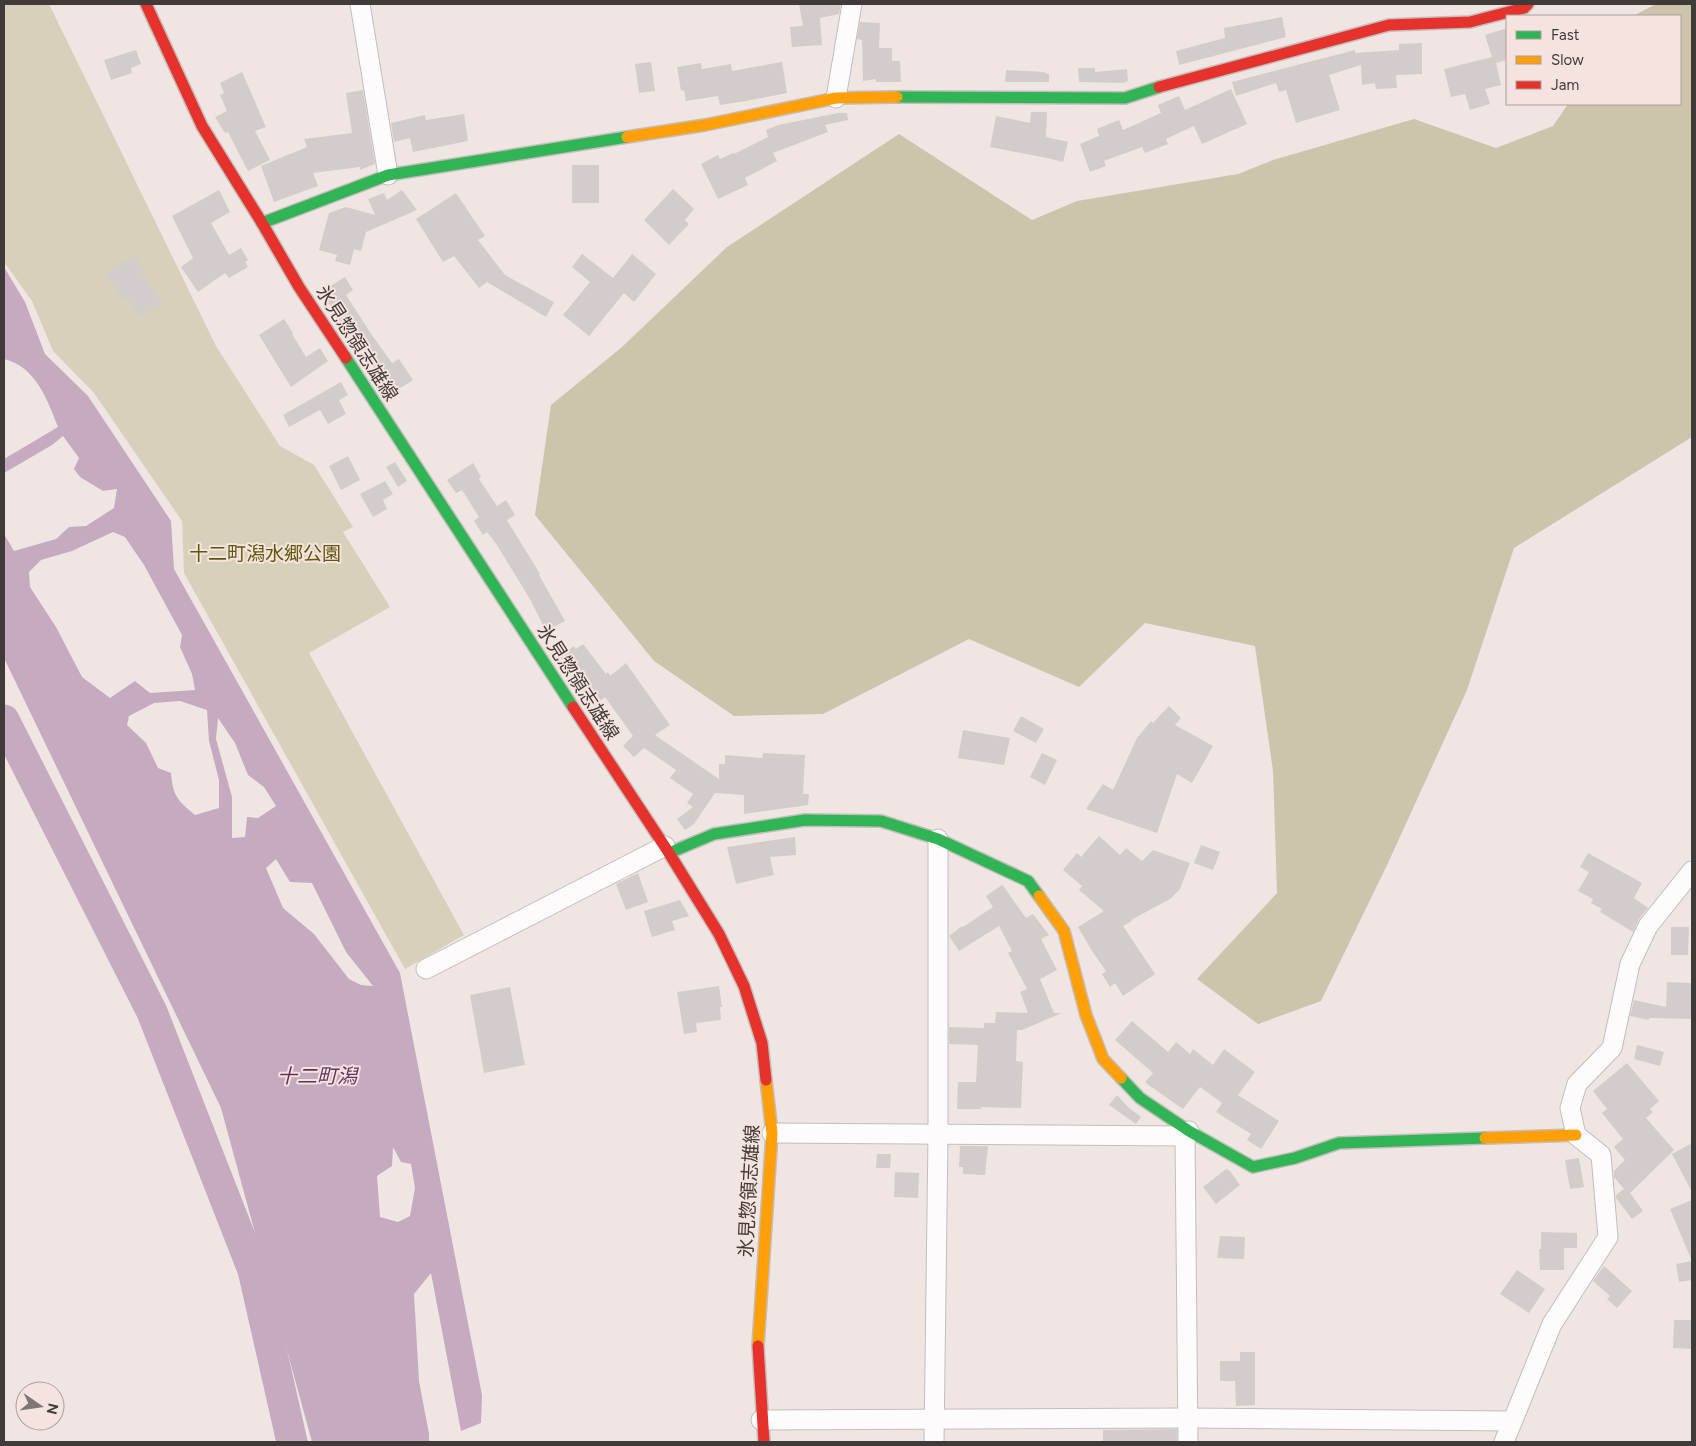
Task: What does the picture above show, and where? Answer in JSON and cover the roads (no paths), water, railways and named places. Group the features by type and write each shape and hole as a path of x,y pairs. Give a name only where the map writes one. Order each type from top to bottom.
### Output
{"street":[{"name":"氷見惣領志雄線","path":"146,4 202,126 304,295 667,849 719,934 744,986 762,1043 772,1133 758,1353 761,1420 764,1442"},
{"path":"360,4 388,175"},
{"path":"836,98 852,4"},
{"path":"262,223 388,175 705,125 836,98 942,96 1125,98 1195,76 1389,24 1470,22 1524,8 1528,4"},
{"path":"426,969 667,849 714,834 805,820 881,821 938,839 1028,880 1064,931 1086,1014 1103,1059 1140,1098 1187,1134 1253,1167 1295,1158 1339,1143 1576,1135"},
{"path":"934,1442 938,1135 938,839"},
{"path":"1504,1442 1552,1324 1608,1237 1601,1155 1576,1135 1570,1108 1578,1084 1612,1048 1630,964 1648,926 1692,871"},
{"path":"772,1133 938,1135 1187,1134"},
{"path":"1187,1134 1188,1442"},
{"path":"761,1420 1188,1418 1512,1421"}],"water":[{"name":"十二町潟","path":"4,267 25,302 45,354 88,396 171,521 174,569 400,973 482,1395 481,1423 461,1431 431,1273 414,1294 419,1381 429,1442 312,1442 221,1108 4,658 4,534 14,551 56,539 69,527 86,526 114,508 117,489 103,491 80,477 74,469 79,458 63,436 52,445 4,473 4,459 58,427 45,395 32,377 15,363 4,359","holes":["113,532 125,537 144,565 182,635 180,647 192,674 195,690 150,693 135,681 110,698 82,677 56,627 30,587 29,572 41,560 72,551","180,701 207,710 209,741 219,780 219,808 195,815 189,810 177,797 171,773 158,768 146,743 127,725 129,716 154,703","218,718 235,743 248,775 264,787 276,806 258,818 247,817 245,837 232,838 232,797 216,739","276,859 290,882 312,883 346,952 373,986 361,985 349,979 314,934 283,908 266,868","393,1147 401,1162 411,1164 415,1188 410,1216 398,1222 380,1217 377,1176 392,1166"]}],"waterway":[{"name":"十二町潟","path":"4,720 152,1012 253,1270 292,1442"}],"park label":[{"name":"十二町潟水郷公園","path":"265,553"}]}
